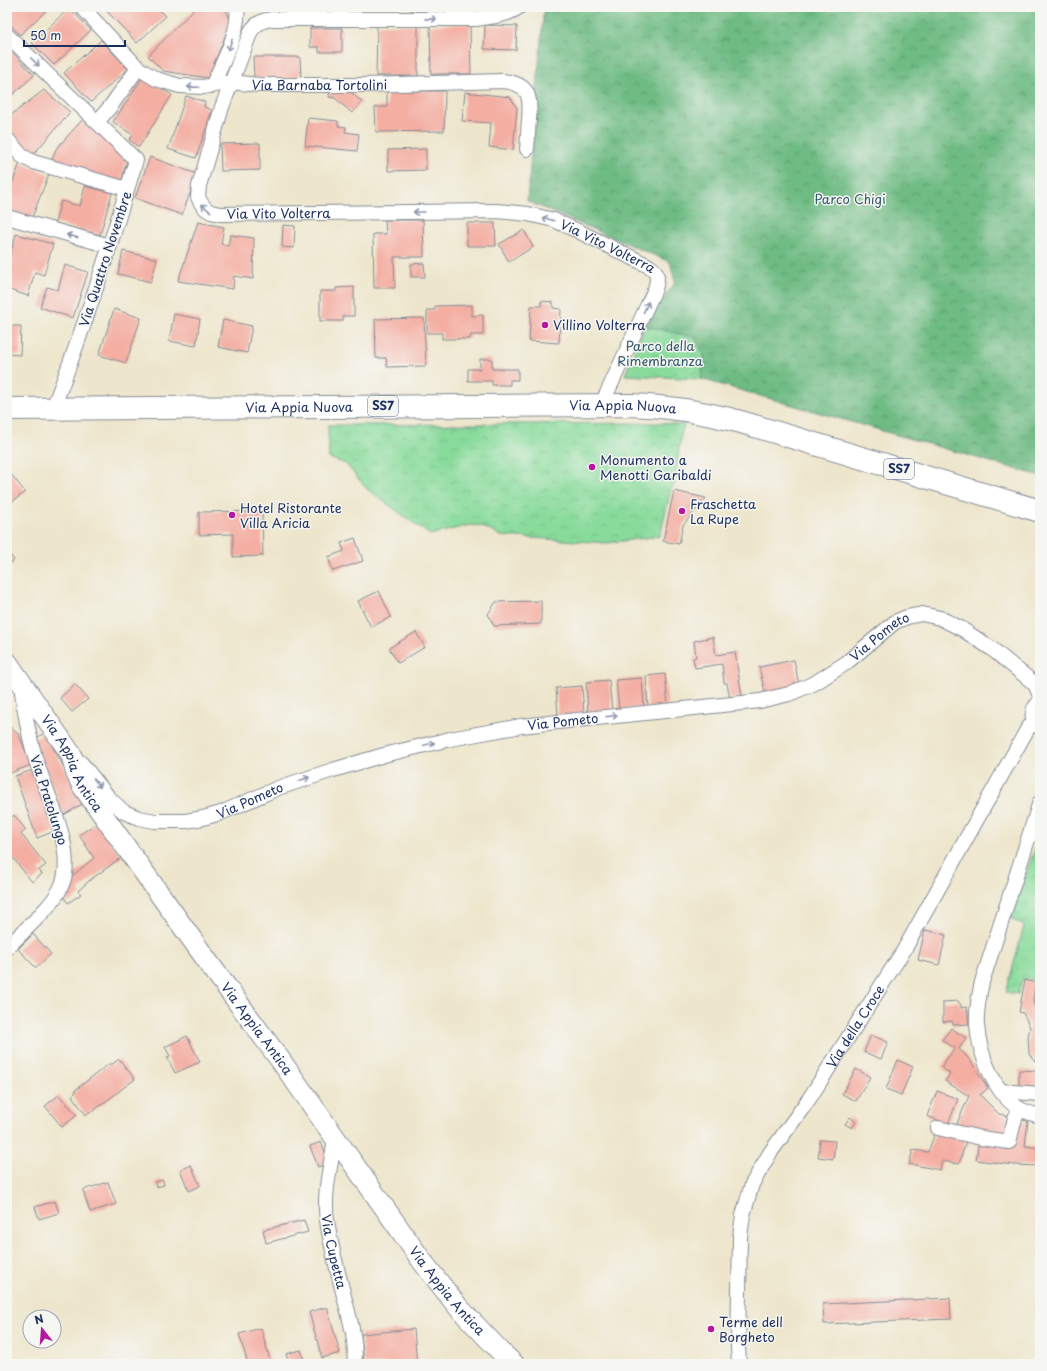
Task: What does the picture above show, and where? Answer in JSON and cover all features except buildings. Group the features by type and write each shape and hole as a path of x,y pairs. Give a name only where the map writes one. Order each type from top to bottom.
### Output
{"main road":[{"name":"Via Appia Nuova","path":"7,409 634,405 672,408 708,414 757,426 1040,511"}],"street":[{"name":"Via Barnaba Tortolini","path":"82,7 138,68 156,79 171,84 188,87 212,86 231,82 258,85 364,85 503,81 513,82 523,88 530,98 527,149"},
{"path":"212,86 229,48 238,18 237,7"},
{"name":"Via Vito Volterra","path":"519,7 507,13 488,18 265,20 257,24 251,31 222,107 199,186 198,197 206,209 211,212 225,214 522,213 546,218 568,226 654,270 657,274 655,289 601,406"},
{"name":"Via Quattro Novembre","path":"7,35 136,160 110,246 67,372 53,408"},
{"path":"97,122 110,107 138,68"},
{"path":"7,139 22,156 33,162 127,189"},
{"path":"7,217 110,246"},
{"name":"Via Pometo","path":"71,754 82,764 110,799 124,812 139,818 156,821 199,819 221,813 278,788 327,771 450,739 521,726 748,702 789,694 815,683 836,670 895,622 907,617 922,614 940,618 962,629 992,649 1035,684 1040,696"},
{"name":"Via Appia Antica","path":"7,662 71,754 76,773 83,787 285,1067 422,1261 459,1308 514,1364"},
{"name":"Via Pratolungo","path":"7,948 56,897 63,884 66,870 65,851 59,828 31,740 20,679"},
{"path":"1037,725 1033,718 1033,710 1040,702"},
{"name":"Via della Croce","path":"738,1364 740,1236 746,1203 754,1180 770,1153 809,1099 904,950 1028,728 1037,725"},
{"path":"1040,802 978,998 977,1026 981,1048 990,1072 1001,1091 1009,1100 1020,1108 1040,1116"},
{"path":"1001,1091 1040,1094"},
{"path":"938,1128 981,1138 1009,1142 1015,1118 1020,1108"},
{"name":"Via Cupetta","path":"335,1138 327,1188 326,1219 351,1322 355,1349 354,1364"}],"green space":[{"name":"Parco Chigi","path":"544,7 1040,7 1040,476 701,379 704,355 695,338 645,326 675,282 670,262 527,201"},
{"name":"Parco della Rimembranza","path":"645,326 695,338 704,355 701,379 625,375"},
{"path":"662,423 684,425 681,435 674,486 671,489 660,536 607,543 501,536 481,526 470,525 430,535 367,489 346,464 329,458 328,425"},
{"path":"1040,835 1040,968 1035,980 1023,979 1018,994 1006,992 1024,926 1010,918"}],"place":[{"name":"Villino Volterra","path":"545,325"},
{"name":"Monumento a Menotti Garibaldi","path":"592,467"},
{"name":"Fraschetta La Rupe","path":"682,511"},
{"name":"Hotel Ristorante Villa Aricia","path":"232,515"},
{"name":"Terme dell Borgheto","path":"711,1329"}]}
